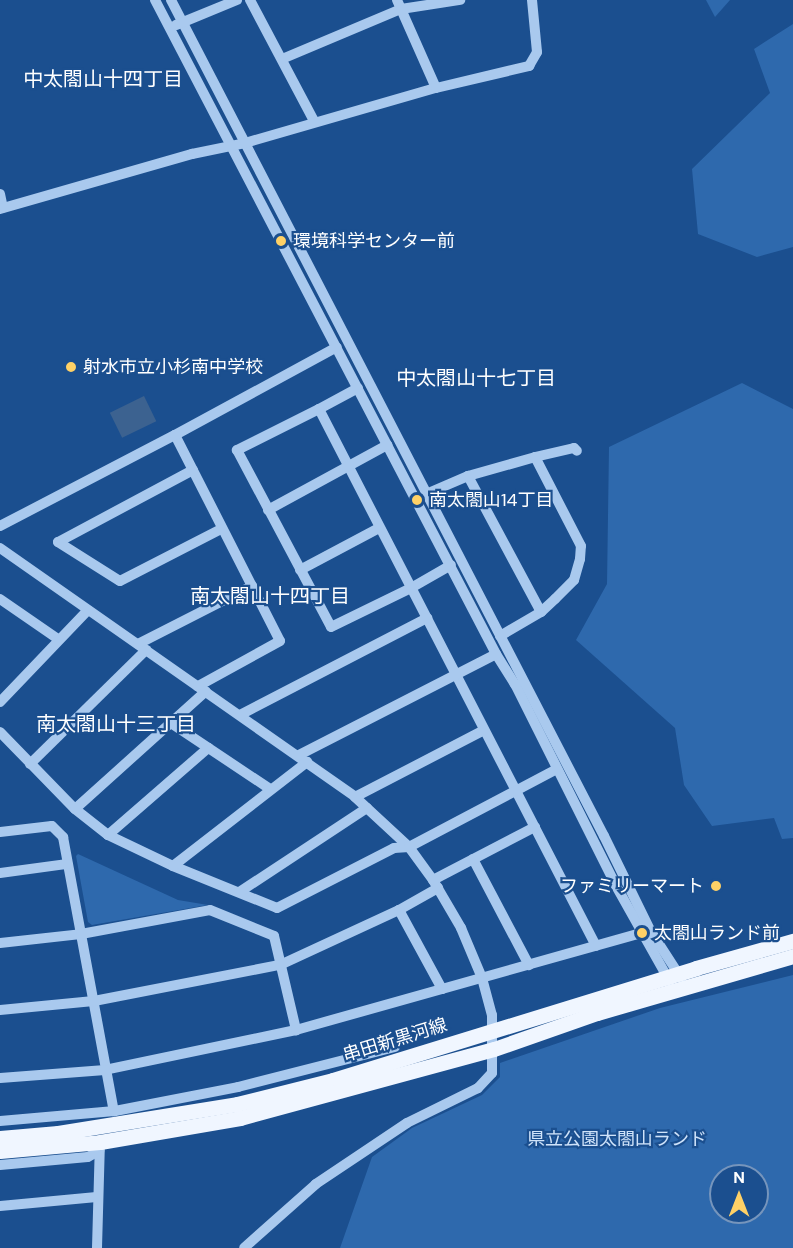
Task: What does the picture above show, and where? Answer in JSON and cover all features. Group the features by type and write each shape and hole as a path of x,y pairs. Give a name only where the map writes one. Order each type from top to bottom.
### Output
{"main road":[{"name":"串田新黒河線","path":"0,1151 99,1147 240,1118 494,1049 793,941"},
{"name":"串田新黒河線","path":"0,1137 58,1133 237,1104 333,1080 493,1030 676,982 793,956"}],"street":[{"path":"155,0 496,654 515,684 557,769 580,802 676,982"},
{"path":"171,0 500,636 642,933 676,982"},
{"path":"170,27 237,0"},
{"path":"250,0 314,121"},
{"path":"282,59 399,4 460,0"},
{"path":"0,194 2,209 232,144 245,143 314,121 435,88 530,66 537,52 532,0"},
{"path":"399,4 435,88"},
{"path":"0,526 176,435 337,347"},
{"path":"358,388 237,450 268,510 331,627 411,588 451,565"},
{"path":"319,409 596,946"},
{"path":"75,809 171,723 202,689 280,641 221,529 176,435"},
{"path":"268,510 387,446"},
{"path":"426,494 468,476 574,448 577,451"},
{"path":"500,636 540,612 574,580 581,546 535,458"},
{"path":"193,470 58,542 120,581 221,529"},
{"path":"468,476 540,612"},
{"path":"300,570 379,528"},
{"path":"0,549 355,797 409,847 435,884 461,928 482,978 493,1030 492,1073 478,1088 407,1123 316,1184 244,1248"},
{"path":"30,764 142,647 252,586"},
{"path":"0,599 58,639"},
{"path":"0,702 88,610"},
{"path":"240,716 427,618"},
{"path":"173,866 270,789 303,759 496,654"},
{"path":"171,723 270,789"},
{"path":"355,797 484,730"},
{"path":"0,732 75,809 108,835 173,866 241,891 277,908 394,848 409,847 557,769"},
{"path":"108,835 208,748"},
{"path":"241,891 367,808"},
{"path":"0,832 52,825 63,837 114,1111"},
{"path":"0,1010 94,1001 280,965 399,910 473,859 535,827"},
{"path":"473,859 529,965"},
{"path":"0,873 68,864"},
{"path":"0,943 81,934 210,910 274,936 296,1030"},
{"path":"399,910 442,989"},
{"path":"0,1078 105,1070 296,1030 642,933"},
{"path":"0,1121 114,1111 238,1087 394,1047"},
{"path":"0,1166 88,1157 99,1147"},
{"path":"97,1248 99,1147"},
{"path":"0,1206 97,1197"}],"green space":[{"path":"706,0 730,0 715,17"},
{"path":"793,24 793,247 757,257 698,234 692,169 770,93 754,49"},
{"path":"742,383 793,409 793,838 782,839 774,818 712,826 684,785 675,728 576,640 607,584 609,447"},
{"path":"78,854 178,900 208,905 92,925 88,922 76,856"},
{"name":"県立公園太閤山ランド","path":"793,975 793,1248 340,1248 372,1157 412,1128 482,1095 500,1077 500,1063 660,1008"}],"shaded area":[{"path":"144,396 156,421 122,438 110,413"}],"place":[{"name":"環境科学センター前","path":"281,241"},
{"name":"射水市立小杉南中学校","path":"71,367"},
{"name":"南太閤山14丁目","path":"417,500"},
{"name":"ファミリーマート","path":"716,886"},
{"name":"太閤山ランド前","path":"642,933"}],"district":[{"name":"中太閤山十四丁目","path":"103,79"},
{"name":"中太閤山十七丁目","path":"476,378"},
{"name":"南太閤山十四丁目","path":"270,596"},
{"name":"南太閤山十三丁目","path":"116,724"}]}
